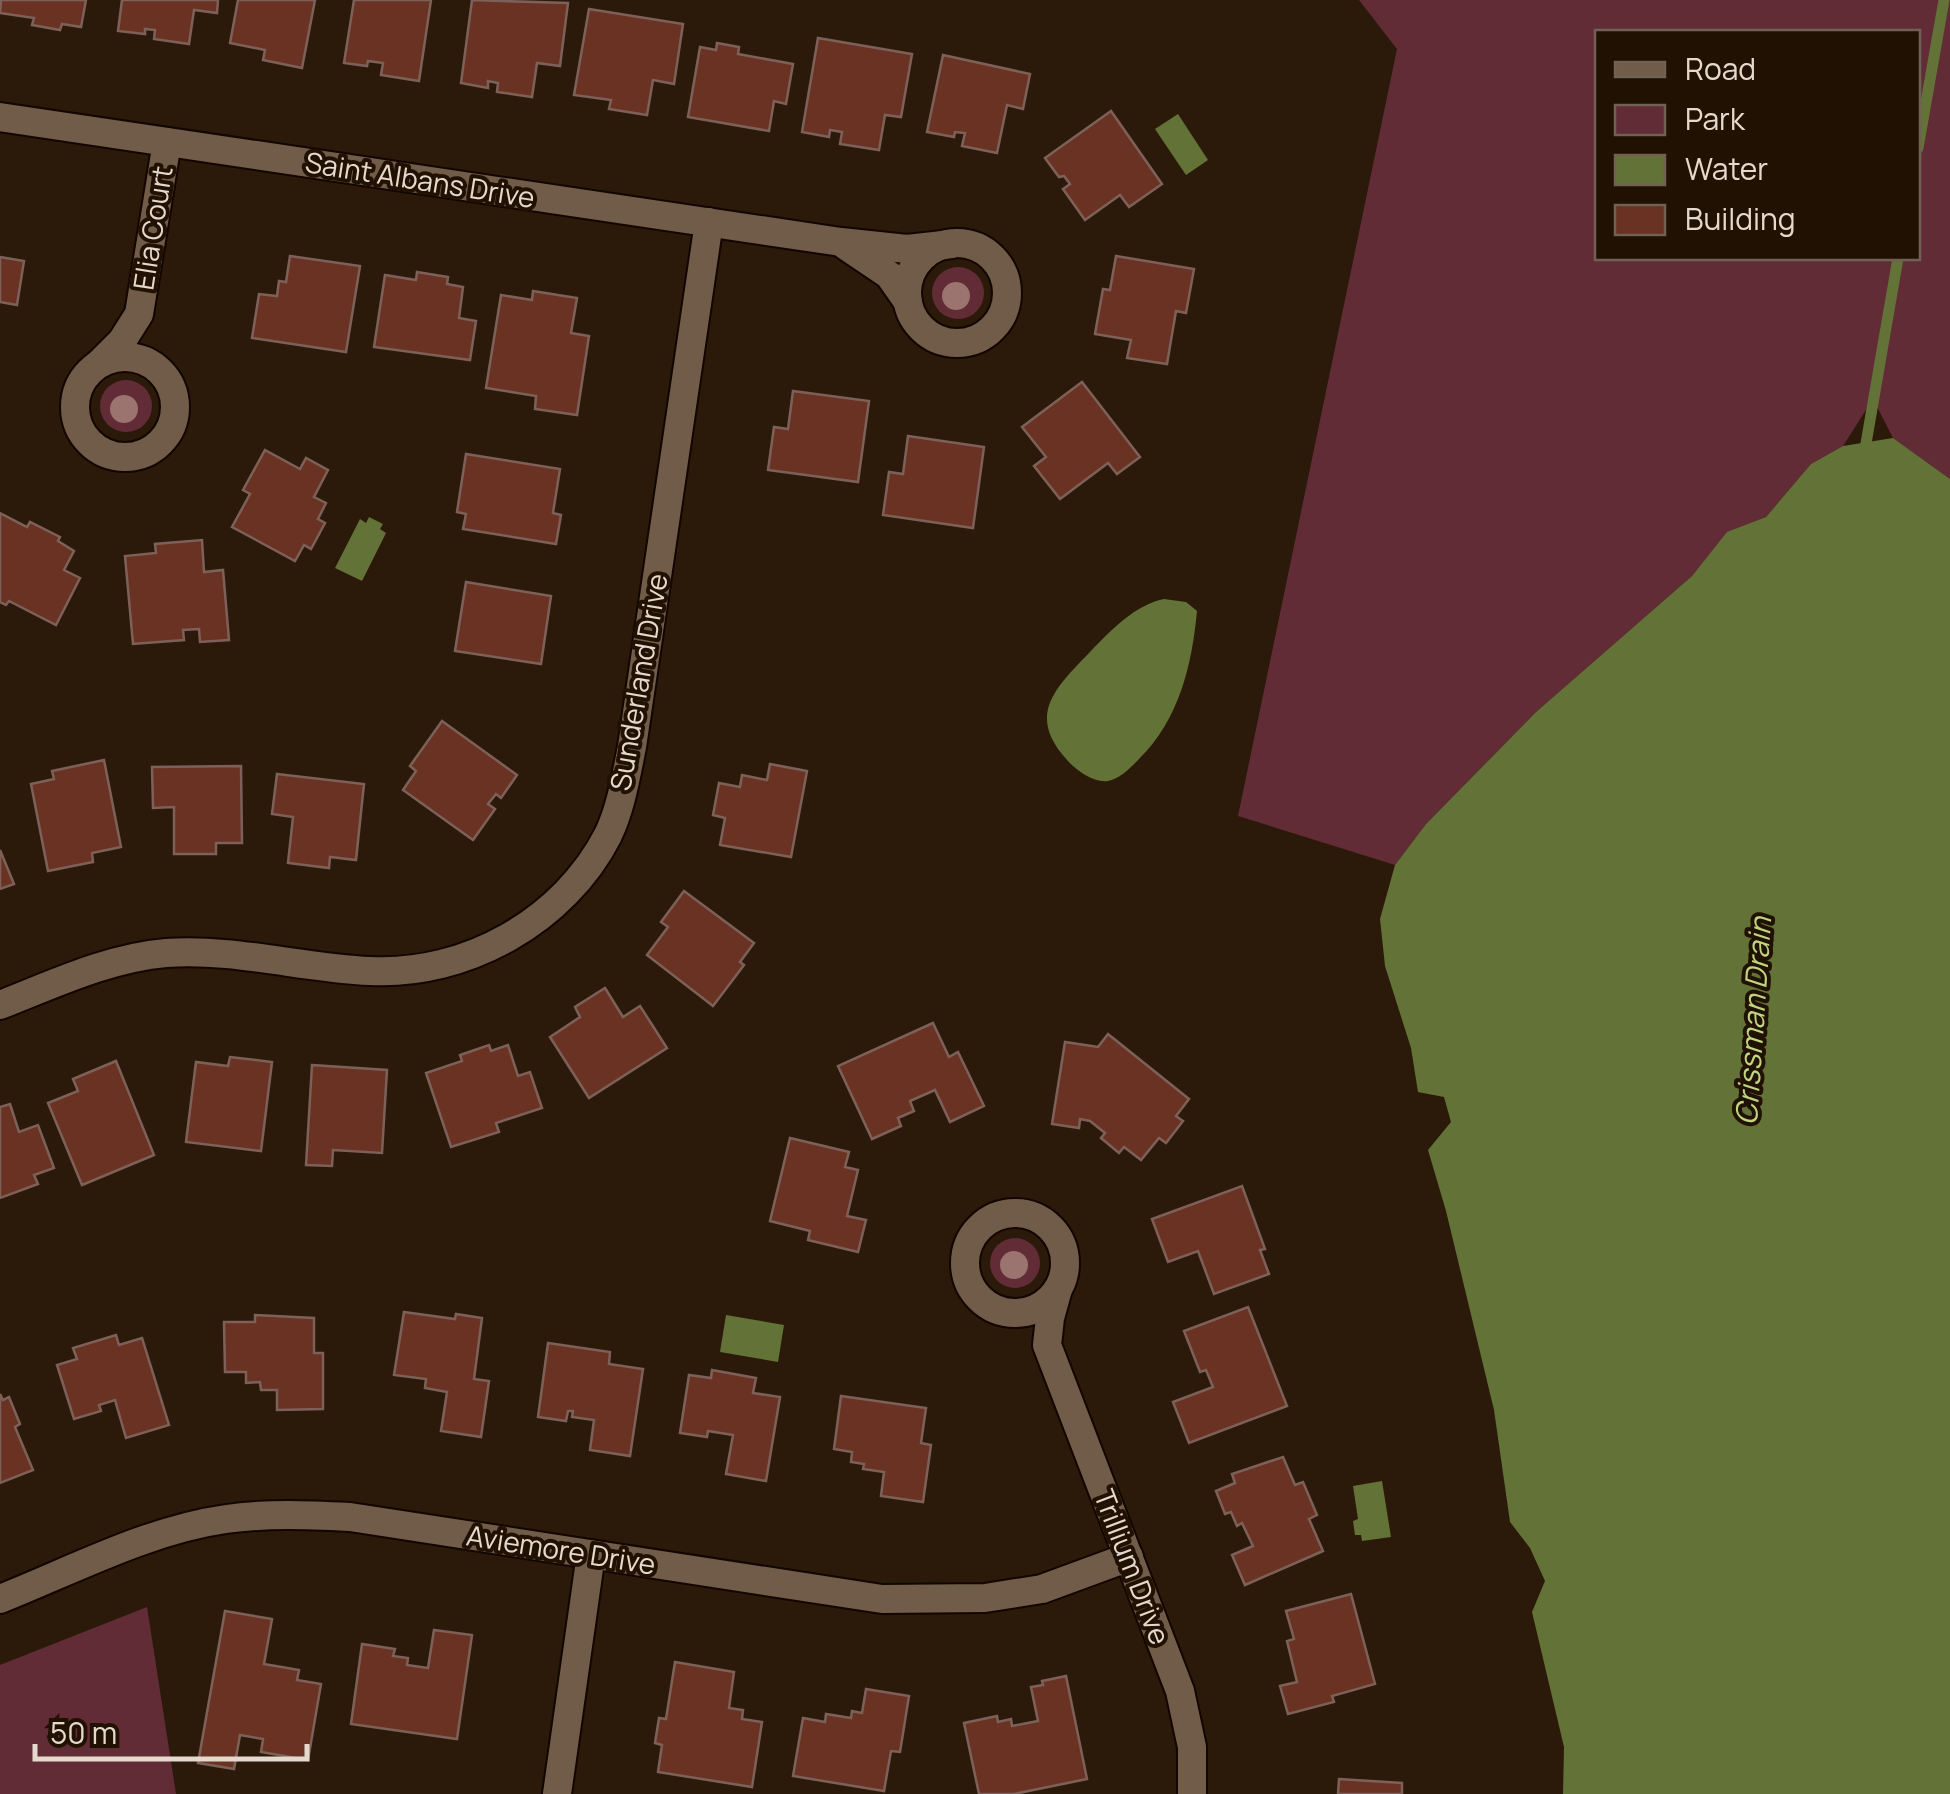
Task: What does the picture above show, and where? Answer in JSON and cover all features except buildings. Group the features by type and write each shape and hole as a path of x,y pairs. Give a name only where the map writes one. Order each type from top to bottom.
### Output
{"street":[{"name":"Saint Albans Drive","path":"0,116 841,242 907,248 968,244 984,251 1004,276 1008,293 998,324 971,342 954,344 938,340 914,318 888,274 841,242"},
{"name":"Elia Court","path":"139,314 170,386 174,418 168,433 142,454 126,457 95,447 76,420 79,387 122,341 139,314 166,142"},
{"name":"Sunderland Drive","path":"0,1006 125,959 168,953 226,955 371,972 415,970 464,958 508,938 547,912 580,877 608,834 623,792 632,747 709,222"},
{"path":"908,302 912,270 922,257 952,244"},
{"path":"100,363 132,357 161,372"},
{"path":"1005,1214 1038,1218 1060,1242 1065,1257 1064,1274 1050,1318 1047,1345 1027,1326 986,1304 967,1278 965,1261 977,1231 989,1220 1005,1214"},
{"path":"1001,1311 1033,1310 1048,1301 1058,1288"},
{"name":"Trillium Drive","path":"1047,1345 1180,1691 1192,1747 1192,1794"},
{"name":"Aviemore Drive","path":"0,1599 166,1532 224,1519 288,1514 350,1517 882,1599 986,1598 1042,1589 1128,1557"},
{"path":"557,1794 590,1554"}],"green space":[{"path":"1359,0 1950,0 1950,479 1893,438 1873,399 1843,446 1811,464 1766,517 1727,533 1692,576 1536,712 1426,824 1395,865 1238,816 1397,49"},
{"path":"958,267 976,275 984,293 976,311 958,319 940,311 932,293 940,275"},
{"path":"126,380 144,388 152,406 144,424 126,432 108,424 100,406 108,388"},
{"path":"1015,1238 1033,1245 1040,1263 1033,1281 1015,1288 997,1281 990,1263 997,1245"},
{"path":"147,1607 176,1794 0,1794 0,1665"}],"water":[{"path":"1178,114 1208,160 1186,175 1155,129"},
{"path":"1893,438 1950,479 1950,1794 1563,1794 1564,1747 1532,1612 1545,1581 1530,1548 1510,1522 1494,1410 1428,1150 1451,1122 1444,1097 1418,1092 1411,1048 1385,966 1380,919 1395,865 1426,824 1536,712 1692,576 1727,532 1766,517 1811,464 1843,446"},
{"path":"369,517 383,524 380,529 386,533 362,581 335,568 360,519 366,523"},
{"path":"1164,599 1186,602 1197,611 1187,671 1174,709 1153,744 1125,772 1108,781 1092,778 1072,765 1055,745 1047,716 1050,704 1065,678 1115,627 1143,607"},
{"path":"726,1315 784,1325 778,1362 720,1352"},
{"path":"1382,1481 1391,1537 1362,1541 1361,1535 1355,1535 1353,1521 1358,1519 1353,1486"}],"waterway":[{"name":"Crissman Drain","path":"1920,137 1944,0"},
{"name":"Crissman Drain","path":"1864,455 1898,260"}]}
